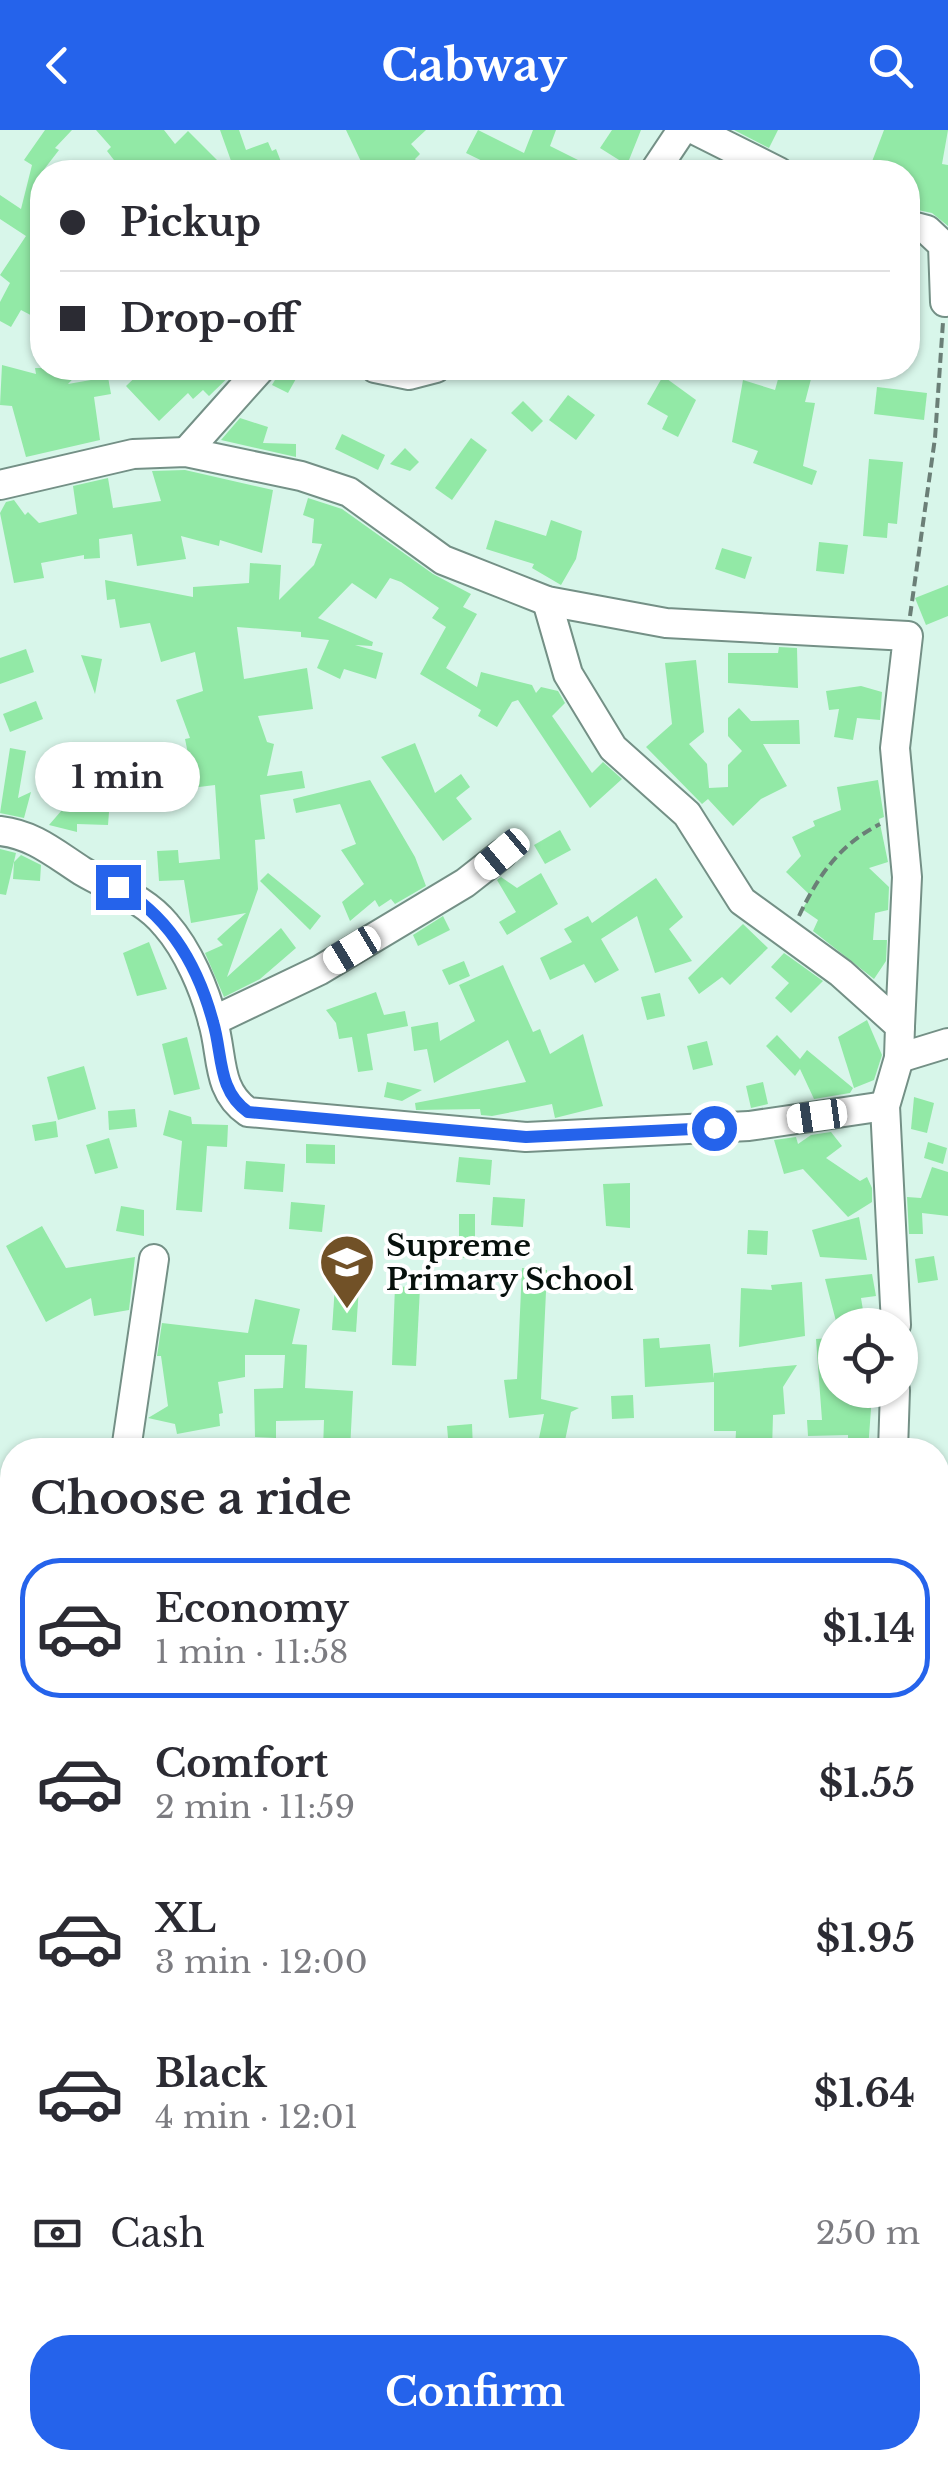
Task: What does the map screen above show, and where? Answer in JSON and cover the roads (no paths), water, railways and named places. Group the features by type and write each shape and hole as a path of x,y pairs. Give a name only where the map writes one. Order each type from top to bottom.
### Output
{"street":[{"path":"662,160 682,130"},
{"path":"694,130 755,160"},
{"path":"920,228 942,245 944,302"},
{"path":"186,452 250,380"},
{"path":"0,485 133,454 186,452 301,476 350,492 444,560 547,601 666,622 908,636 895,748 907,877 899,1058 885,1106 895,1308"},
{"path":"547,601 568,674 600,731 687,814 742,901 791,934 900,1026"},
{"path":"0,832 39,841 149,907 182,948 213,1021 229,1094 248,1112 526,1137 749,1126 885,1106"},
{"path":"213,1021 320,970 465,883 502,854"},
{"path":"899,1058 948,1043"},
{"path":"128,1438 154,1259"},
{"path":"893,1438 894,1408"}],"place":[{"name":"Supreme Primary School","path":"347,1311"}]}
